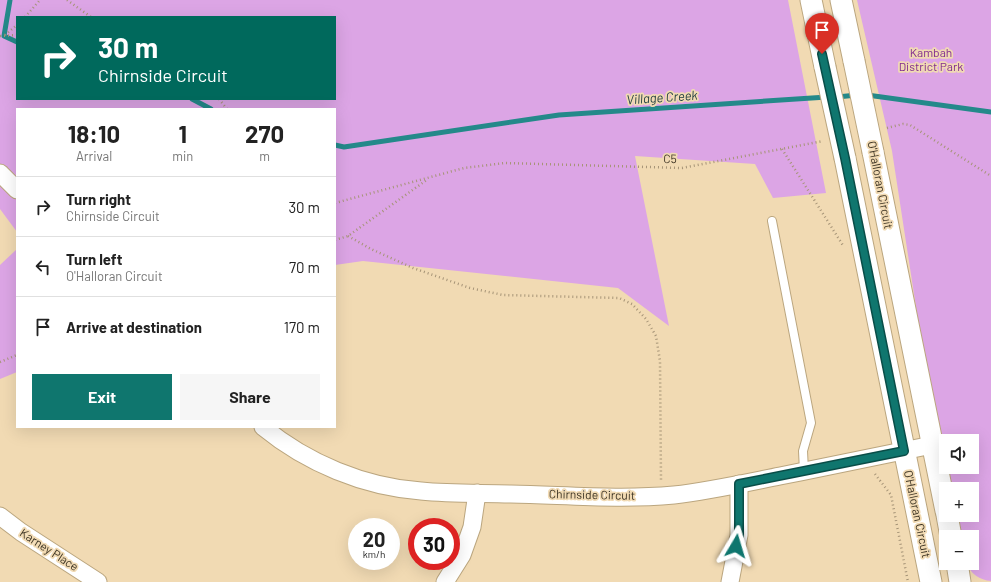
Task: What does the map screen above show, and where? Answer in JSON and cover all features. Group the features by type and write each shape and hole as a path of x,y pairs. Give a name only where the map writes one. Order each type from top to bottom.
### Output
{"street":[{"name":"O'Halloran Circuit","path":"811,0 845,158 931,582"},
{"name":"O'Halloran Circuit","path":"841,0 940,482"},
{"path":"0,173 16,189"},
{"name":"Chirnside Circuit","path":"264,428 272,435 307,457 363,481 382,486 420,491 477,493 624,496 674,495 739,484 932,445"},
{"path":"730,582 739,535 739,484"},
{"path":"444,582 462,554 472,527 477,493"},
{"name":"Karney Place","path":"0,516 21,532 98,582"},
{"path":"958,570 960,582"}],"lane":[{"path":"772,221 811,423 803,451 804,471"}],"path":[{"path":"26,16 40,0"},
{"path":"67,0 90,16"},
{"path":"4,36 16,26"},
{"path":"0,36 16,35"},
{"path":"220,100 227,108"},
{"path":"880,129 904,124 910,125 991,176"},
{"name":"C5","path":"336,203 464,168 505,163 682,168 827,140"},
{"path":"782,149 848,254"},
{"path":"336,240 348,236 430,178"},
{"path":"348,236 371,249 406,264 470,288 503,295 619,298 632,304 646,319 656,336 660,361 661,495"},
{"path":"0,362 16,355"},
{"path":"869,458 872,469 891,495 908,582"}],"green space":[{"path":"0,0 788,0 826,193 773,198 755,164 635,156 669,326 618,288 363,261 336,265 336,108 16,108 16,231 0,209"},
{"name":"Kambah District Park","path":"857,0 991,0 991,581 979,578 970,570 979,570 979,530 960,530 958,522 979,522 979,482 950,482 948,474 979,474 979,434 940,434 922,346 892,151"},
{"path":"16,250 16,372 0,379 0,265"}],"waterway":[{"name":"Village Creek","path":"10,0 4,36 16,42"},
{"name":"Village Creek","path":"837,97 857,95"},
{"name":"Village Creek","path":"867,95 991,112"},
{"name":"Village Creek","path":"336,145 344,147 559,115 827,97"},
{"name":"Village Creek","path":"194,100 209,108"}],"route":[{"path":"736,546 739,535 739,484 904,451 845,158 822,54"}]}
